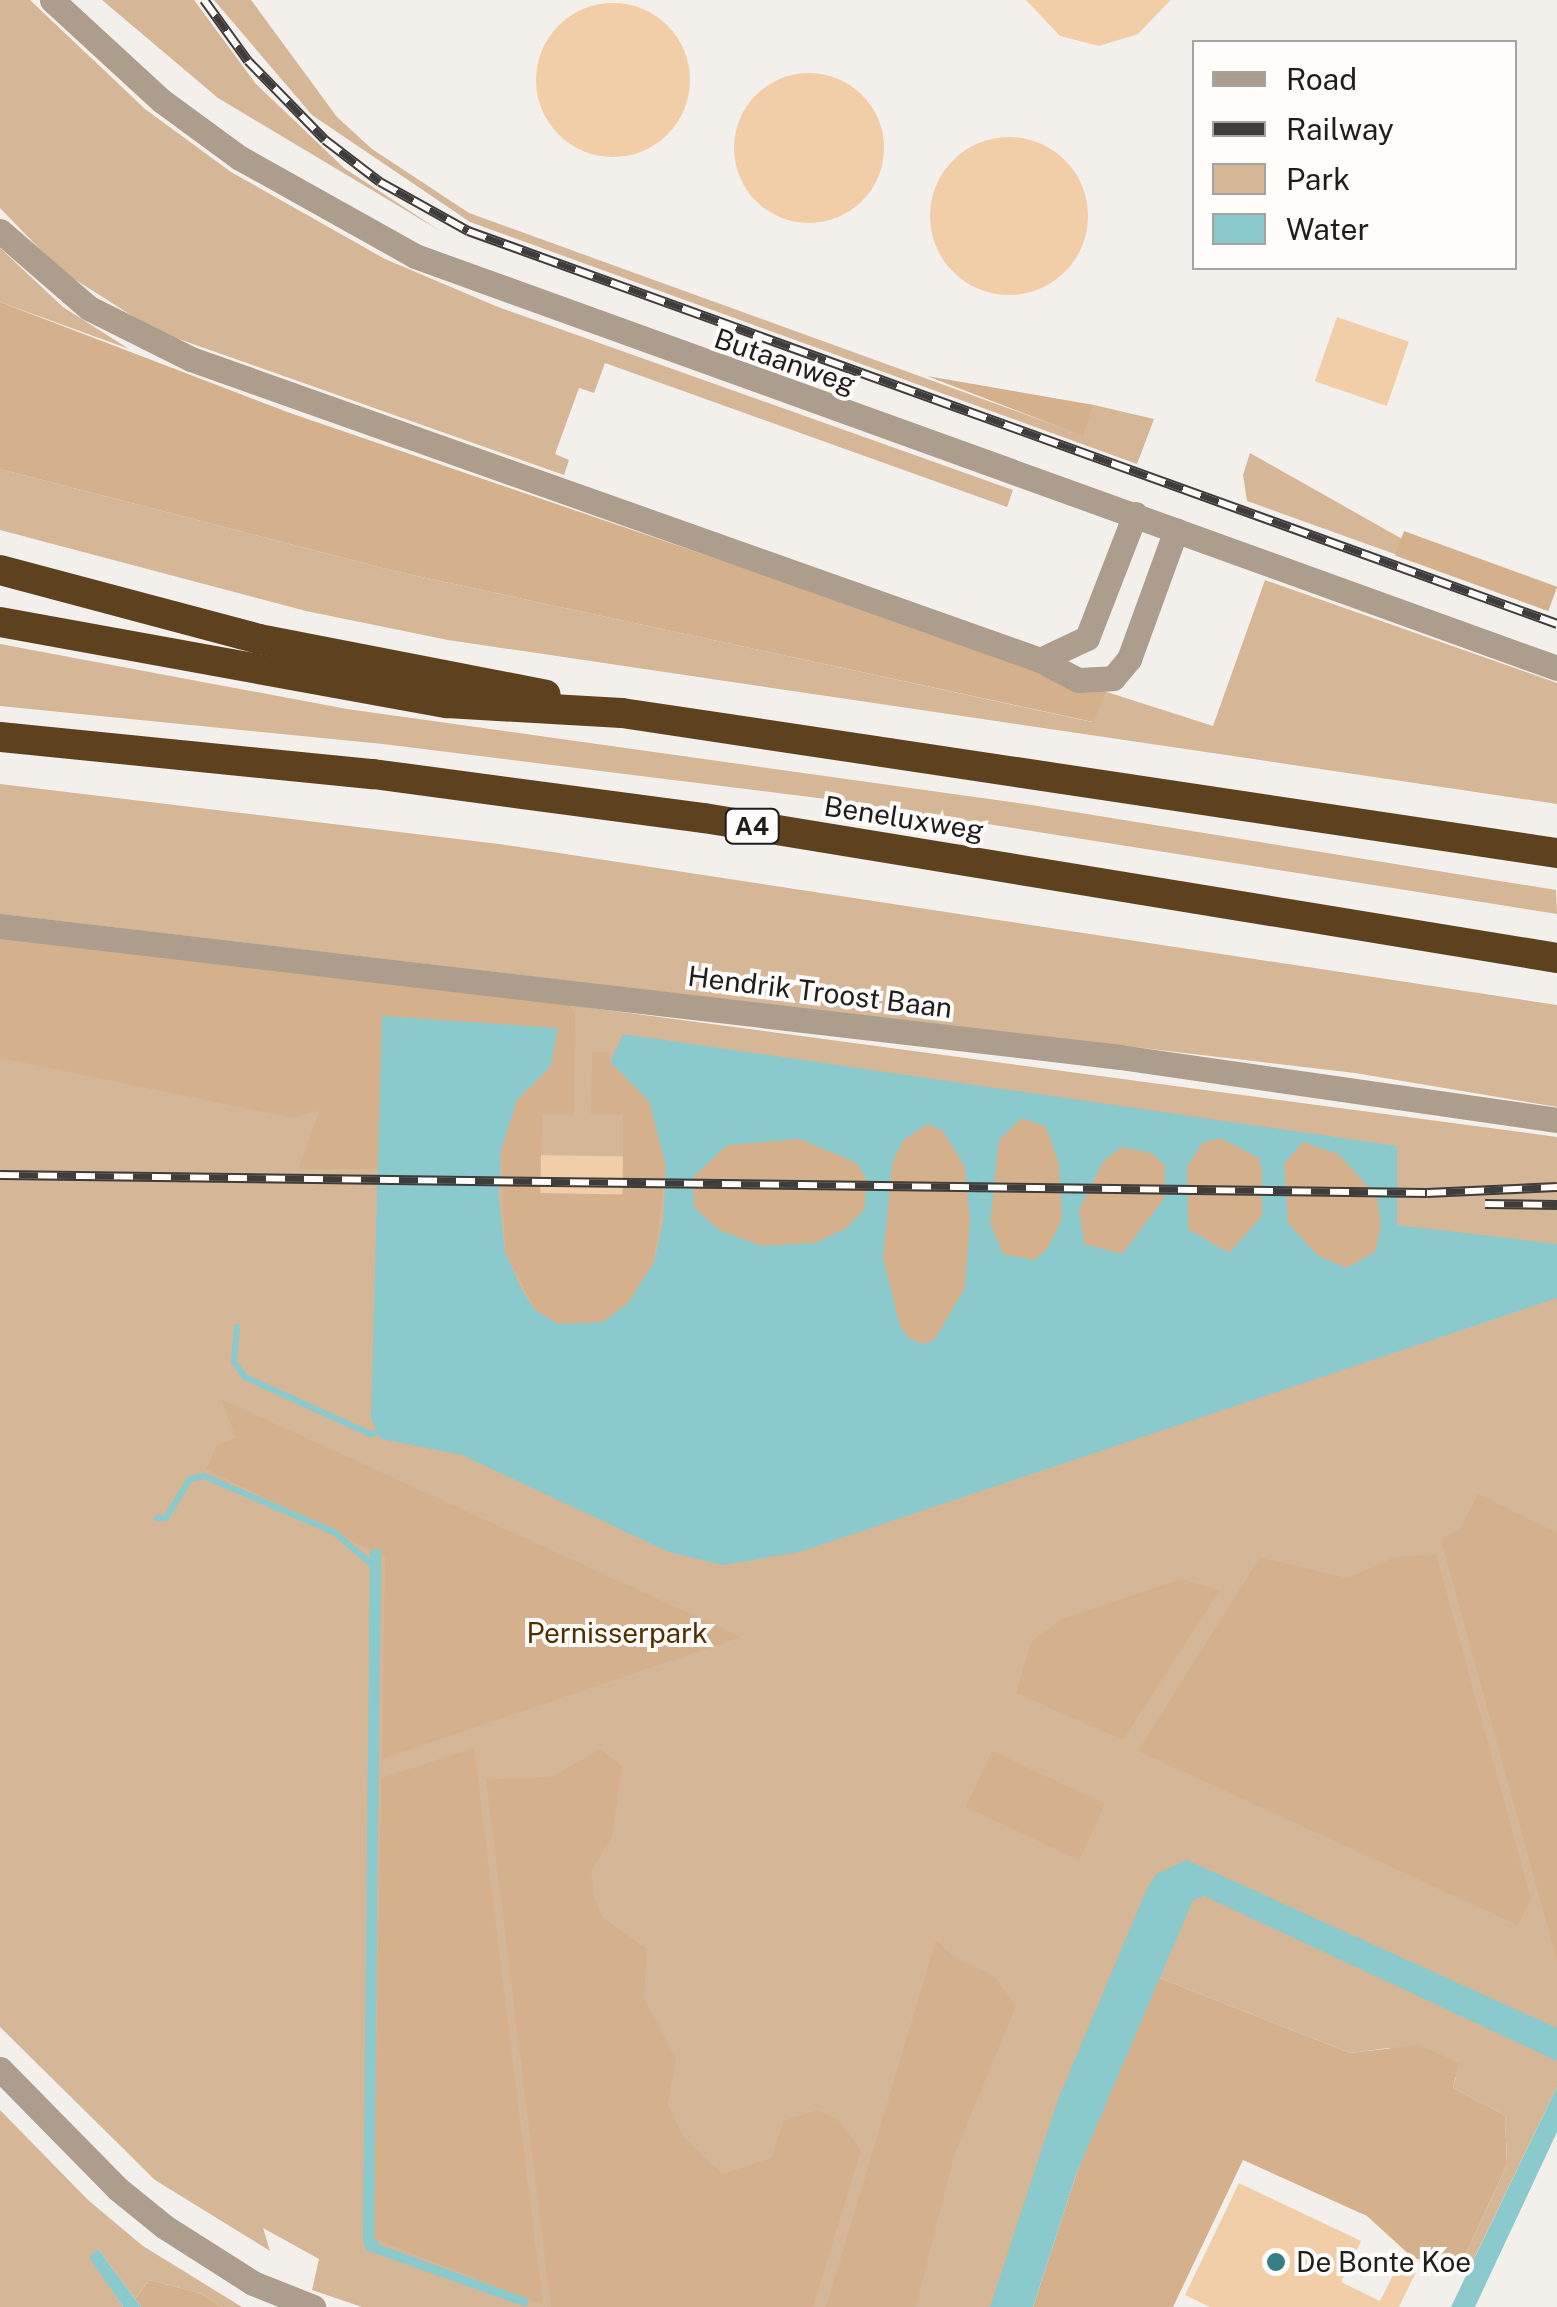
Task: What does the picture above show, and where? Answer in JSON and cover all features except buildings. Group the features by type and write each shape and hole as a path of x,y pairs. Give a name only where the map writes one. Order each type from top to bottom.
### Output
{"highway":[{"path":"0,570 259,639 458,674 622,714"},
{"path":"0,622 447,703 622,714 1557,853"},
{"name":"Beneluxweg","path":"0,736 373,774 704,818 1557,958"}],"street":[{"name":"Butaanweg","path":"52,0 162,101 240,158 415,256 1557,668"},
{"path":"0,231 89,308 192,359 1040,660 1078,680 1113,678 1129,660 1176,530"},
{"path":"1040,660 1087,638 1134,514"},
{"name":"Hendrik Troost Baan","path":"0,926 1120,1056 1557,1120"},
{"path":"0,2068 118,2189 165,2226 253,2283 312,2307"}],"green space":[{"path":"0,0 30,0 145,109 231,172 385,259 498,307 1013,490 1007,507 605,363 594,393 579,388 555,454 569,460 564,475 156,331 60,270 0,208"},
{"path":"102,0 194,0 256,84 344,168 442,232 218,98"},
{"path":"214,0 251,0 337,117 372,149 469,213 1082,435 1094,405 1154,419 1137,464 470,222 312,115"},
{"path":"0,248 63,307 129,349 0,302"},
{"path":"0,302 287,412 1107,692 1093,722 394,571 0,469"},
{"path":"927,376 1094,405 1083,436"},
{"path":"1250,453 1404,540 1403,557 1247,501 1243,475"},
{"path":"0,469 394,571 1092,722 1107,692 1213,726 1265,580 1557,683 1557,804 448,640 306,611 0,530"},
{"path":"1404,531 1557,587 1548,611 1395,555"},
{"path":"0,644 347,709 1025,804 1556,890 1557,914 842,801 383,744 0,706"},
{"path":"0,784 499,844 1557,1005 1557,1107 1355,1073 0,914"},
{"path":"0,938 567,1003 575,1013 574,1115 542,1114 541,1192 623,1193 623,1115 591,1114 592,1053 610,1052 610,1063 649,1100 666,1166 654,1262 628,1303 603,1322 558,1324 536,1311 505,1252 501,1150 517,1100 550,1067 557,1028 383,1016 378,1169 298,1169 319,1111 293,1118 0,1058"},
{"name":"Pernisserpark","path":"0,954 375,979 1557,1137 1557,2087 1469,2269 1459,2268 1507,2165 1505,2115 1453,2088 1456,2077 1389,2048 1350,2053 1155,1976 1166,1955 1151,1948 1028,2307 362,2307 312,2290 319,2259 263,2228 270,2251 155,2180 0,2027"},
{"path":"1022,1118 1046,1127 1059,1164 1062,1219 1048,1248 1034,1260 1003,1254 990,1223 999,1140"},
{"path":"928,1124 943,1131 966,1168 970,1220 965,1288 935,1339 925,1344 908,1338 899,1322 883,1259 892,1164 903,1140"},
{"path":"1221,1138 1259,1158 1262,1172 1262,1216 1230,1253 1188,1229 1187,1167 1202,1143"},
{"path":"800,1139 858,1163 867,1180 864,1210 845,1229 815,1243 762,1246 719,1230 695,1208 691,1179 727,1145"},
{"path":"1303,1141 1338,1154 1377,1196 1381,1225 1375,1252 1345,1268 1317,1255 1288,1223 1284,1164"},
{"path":"1122,1147 1151,1153 1165,1165 1164,1199 1122,1254 1084,1244 1079,1209 1103,1161"},
{"path":"221,1399 741,1637 382,1759 385,1557 206,1469 217,1445 236,1438"},
{"path":"1478,1494 1557,1533 1557,1961 1441,1540 1461,1527"},
{"path":"1436,1554 1531,1899 1518,1925 1138,1751 1260,1557 1347,1578 1393,1558"},
{"path":"1181,1579 1220,1590 1123,1740 1016,1693 1031,1642 1062,1619"},
{"path":"474,1748 543,2305 373,2238 381,1778"},
{"path":"600,1749 622,1766 612,1837 591,1871 594,1896 602,1917 647,1949 644,1998 676,2059 668,2104 683,2136 722,2174 771,2158 784,2120 818,2110 839,2121 861,2150 813,2307 551,2307 486,1779 552,1777"},
{"path":"992,1751 1105,1804 1079,1860 966,1807"},
{"path":"936,1940 952,1956 994,1976 1016,2006 954,2156 916,2307 826,2307"},
{"path":"1155,1976 1350,2053 1419,2045 1459,2063 1453,2088 1505,2115 1507,2165 1459,2268 1413,2258 1367,2216 1243,2160 1173,2307 1033,2307 1077,2172"},
{"path":"0,2110 88,2200 143,2246 242,2307 222,2307 200,2293 149,2280 135,2299 98,2249 90,2257 123,2307 0,2307"},
{"path":"149,2280 200,2293 222,2307 141,2307 135,2299"}],"water":[{"path":"382,1016 558,1028 550,1067 517,1100 501,1150 499,1197 505,1252 523,1292 536,1311 558,1324 603,1322 628,1303 654,1262 663,1223 666,1166 649,1101 610,1062 623,1034 1397,1146 1397,1225 1557,1244 1557,1298 799,1552 723,1565 669,1552 462,1455 381,1439 371,1418","holes":["1022,1118 1046,1127 1059,1164 1062,1219 1048,1248 1034,1260 1003,1254 990,1223 999,1140","928,1124 943,1131 965,1167 970,1220 965,1288 935,1339 924,1344 908,1338 899,1322 883,1258 892,1164 903,1140","1220,1138 1259,1158 1262,1216 1229,1253 1188,1229 1187,1167 1202,1143","800,1139 857,1163 867,1180 864,1210 845,1229 815,1243 762,1246 719,1230 695,1208 691,1179 727,1145","1303,1142 1338,1154 1377,1196 1381,1225 1375,1252 1346,1268 1317,1255 1288,1223 1284,1164","1122,1147 1151,1153 1165,1165 1164,1199 1122,1254 1084,1244 1079,1210 1103,1161"]},
{"path":"381,1549 374,2237 380,2245 529,2299 526,2307 366,2250 363,2241 370,1550"},
{"path":"1187,1860 1557,2028 1557,2061 1204,1896 1193,1900 1077,2172 1033,2307 990,2307 1059,2097 1146,1891 1156,1874"},
{"path":"1557,2087 1557,2132 1475,2307 1451,2307"},
{"path":"98,2249 141,2307 123,2307 89,2257"}],"waterway":[{"path":"237,1327 234,1362 245,1377 370,1434 378,1432"},
{"path":"157,1518 166,1518 190,1479 204,1476 334,1532 370,1563"}],"railway":[{"path":"204,0 248,61 325,140 380,182 468,231 1557,624"},
{"path":"0,1175 1427,1193 1557,1187"},
{"path":"1485,1204 1557,1205"}],"place":[{"name":"De Bonte Koe","path":"1276,2262"}]}
